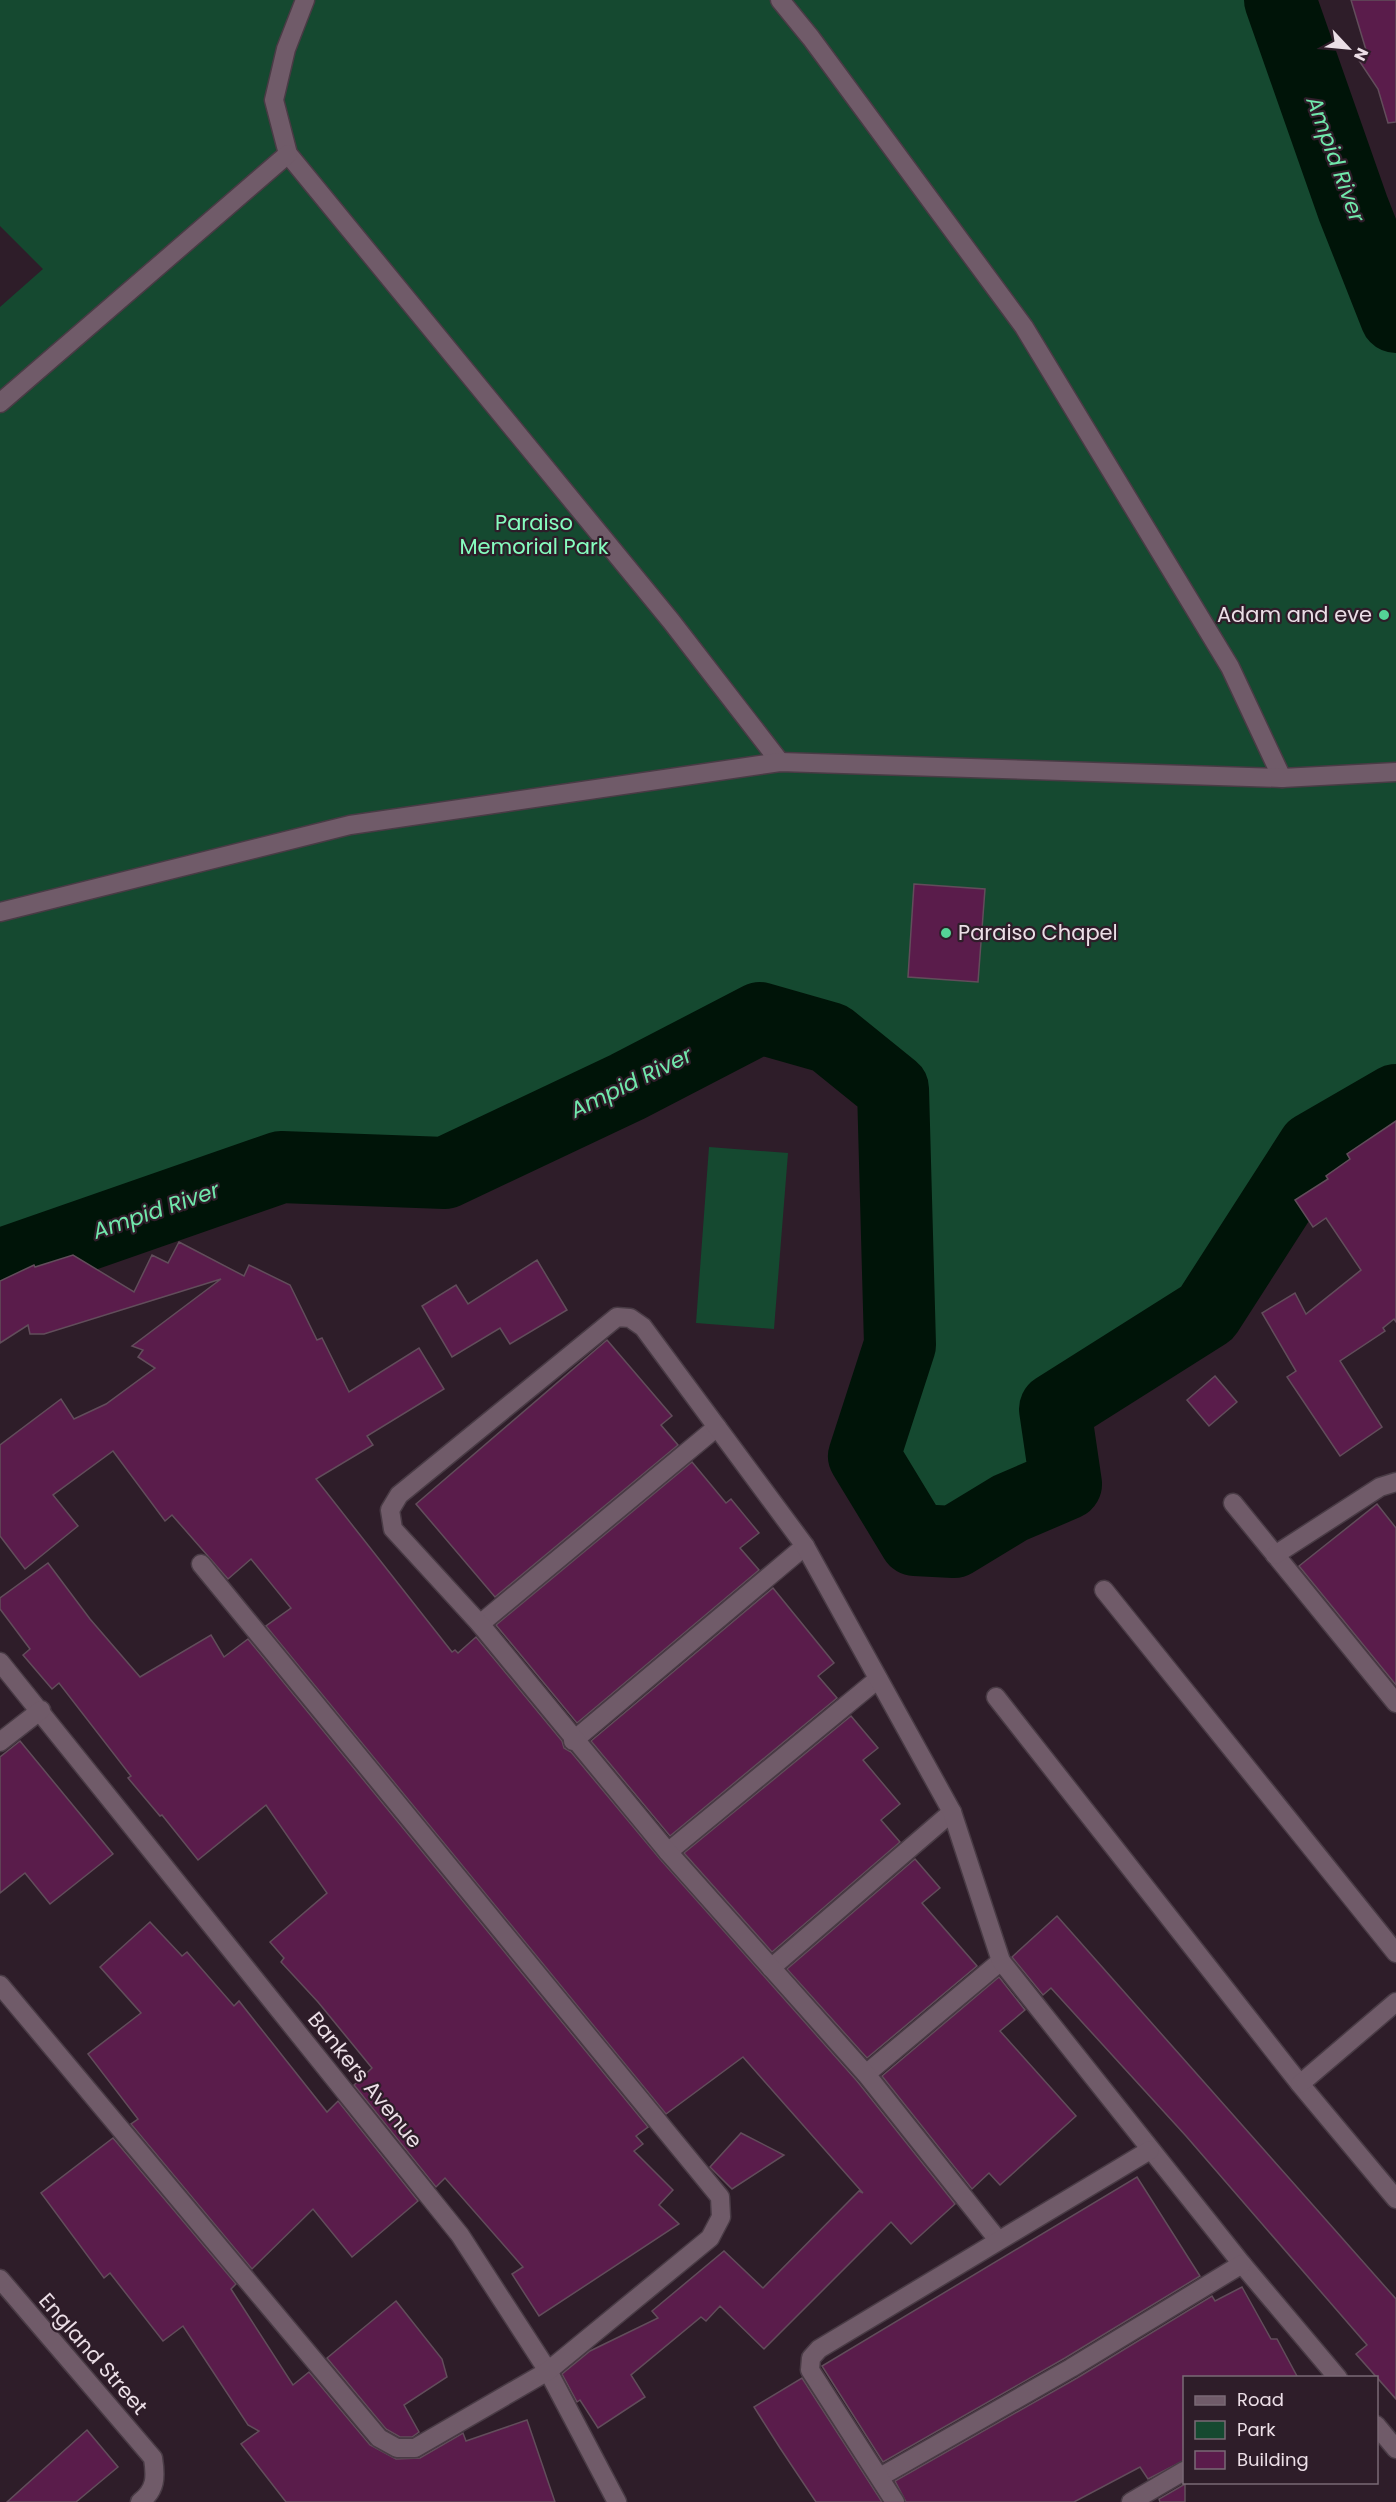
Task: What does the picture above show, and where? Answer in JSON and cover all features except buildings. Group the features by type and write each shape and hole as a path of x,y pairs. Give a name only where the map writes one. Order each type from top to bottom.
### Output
{"street":[{"path":"305,0 286,49 274,100 288,154 671,621 780,762"},
{"path":"780,0 811,38 1024,327 1230,668 1282,778"},
{"path":"0,403 288,154"},
{"path":"0,912 351,825 780,762 1282,778 1396,772"},
{"path":"998,2240 866,2074 668,1852 573,1741 480,1624 393,1528 390,1510 399,1495 617,1317 630,1318 643,1327 805,1546 952,1812 1001,1961 1242,2264 1336,2376"},
{"path":"480,1624 717,1427"},
{"path":"1275,1555 1380,1487 1396,1482"},
{"path":"1233,1503 1396,1703"},
{"path":"573,1741 805,1546"},
{"path":"0,1985 379,2439 397,2448 414,2448 548,2371 710,2238 721,2217 720,2197 201,1564"},
{"path":"1104,1590 1396,1953"},
{"name":"Bankers Avenue","path":"0,1662 41,1710 460,2235 548,2371 617,2502"},
{"path":"668,1852 878,1679"},
{"path":"996,1697 1300,2084 1396,2199"},
{"path":"0,1742 41,1710"},
{"path":"771,1968 952,1812"},
{"path":"866,2074 1001,1961"},
{"path":"1300,2084 1396,2002"},
{"path":"895,2502 810,2370 810,2358 819,2349 1150,2150"},
{"path":"880,2477 1071,2368 1242,2264"},
{"name":"England Street","path":"2,2285 153,2458 157,2477 149,2495 140,2502"},
{"path":"1378,2426 1396,2449"},
{"path":"1131,2502 1183,2471"}],"green space":[{"name":"Paraiso Memorial Park","path":"0,0 1280,0 1353,208 1396,317 1396,1100 1313,1148 1207,1313 1055,1409 1066,1484 1010,1508 954,1542 915,1540 864,1456 900,1345 893,1089 830,1038 760,1018 627,1087 445,1173 281,1167 0,1265 0,307 43,269 0,226"},
{"path":"709,1147 788,1153 774,1329 696,1323"}],"waterway":[{"name":"Ampid River","path":"1280,0 1353,208 1396,317"},
{"name":"Ampid River","path":"0,1265 281,1167 445,1173 627,1087 760,1018 830,1038 893,1089 900,1345 864,1456 915,1540 954,1542 1010,1508 1066,1484 1055,1409 1207,1313 1313,1148 1396,1100"}],"place":[{"name":"Adam and eve","path":"1384,615"},
{"name":"Paraiso Chapel","path":"946,933"}]}
